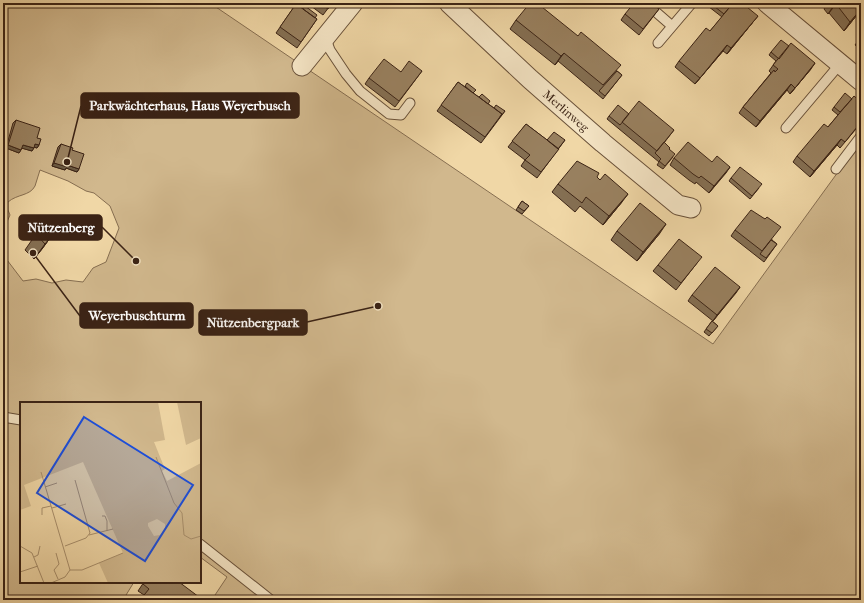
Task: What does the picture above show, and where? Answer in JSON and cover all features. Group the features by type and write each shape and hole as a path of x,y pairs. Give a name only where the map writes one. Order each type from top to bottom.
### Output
{"street":[{"path":"302,66 352,3"},
{"name":"Merlinweg","path":"449,3 530,79 603,144 678,205 691,208"},
{"path":"767,3 861,81"}],"lane":[{"path":"658,43 692,3"},
{"path":"649,6 672,26"},
{"path":"326,36 330,50 346,74 360,91 389,114 401,115 410,103"},
{"path":"786,128 840,64"},
{"path":"836,169 861,136"},
{"path":"3,417 20,420"},
{"path":"201,545 271,600"}],"shaded area":[{"path":"3,3 210,3 713,344 861,142 861,600 222,600 215,595 227,577 201,558 201,402 20,402 20,583 133,583 123,600 3,600 3,242 6,249 4,256 23,281 36,279 52,283 66,280 83,282 93,268 106,262 119,228 110,206 94,193 86,191 68,181 40,170 35,186 30,192 8,202 8,210 10,215 3,231"}],"building":[{"path":"320,3 332,3 328,9"},
{"path":"530,3 537,3 578,36 581,32 621,65 603,85 564,53 561,56 516,20"},
{"path":"634,3 651,3 659,9 643,29 625,14"},
{"path":"710,3 733,3 724,14"},
{"path":"733,3 742,3 758,16 731,48 727,45 700,78 679,61 706,28 710,31"},
{"path":"832,3 861,3 861,9 850,22 836,4 834,5"},
{"path":"296,4 317,19 301,42 280,27"},
{"path":"305,6 317,15 315,18 303,9"},
{"path":"781,40 789,46 779,59 771,52"},
{"path":"791,43 815,63 795,88 791,84 760,121 743,107 774,70 775,72 778,69 773,65"},
{"path":"384,59 401,72 409,61 422,71 399,101 369,78"},
{"path":"617,71 622,75 605,96 599,91"},
{"path":"458,82 502,114 485,137 441,105"},
{"path":"467,83 476,90 473,93 465,86"},
{"path":"845,93 852,99 840,112 834,107"},
{"path":"482,94 490,101 488,104 479,97"},
{"path":"854,96 861,102 861,122 845,142 841,139 814,171 797,156 824,124 828,127"},
{"path":"639,101 674,130 657,151 622,122"},
{"path":"496,105 505,111 500,117 502,114 494,108"},
{"path":"618,105 629,114 620,125 609,116"},
{"path":"16,120 40,128 37,138 41,139 39,145 35,144 34,148 23,145 21,150 8,145"},
{"path":"526,124 559,149 541,172 525,160 530,155 512,141"},
{"path":"554,132 565,140 558,149 547,140"},
{"path":"664,142 675,154 665,166 659,161 661,159 655,153"},
{"path":"688,142 712,162 717,156 730,167 714,186 701,176 699,178 693,174 674,158"},
{"path":"61,144 84,154 79,169 54,163"},
{"path":"577,161 599,173 597,177 600,180 605,174 628,194 609,216 586,197 582,203 558,184"},
{"path":"740,167 762,184 752,196 731,178"},
{"path":"522,201 529,206 524,211 518,207"},
{"path":"640,203 666,224 643,252 617,231"},
{"path":"751,210 765,219 767,217 781,227 762,251 735,230"},
{"path":"46,226 53,234 45,244 36,234"},
{"path":"679,239 702,257 681,283 658,265"},
{"path":"771,240 777,244 766,258 760,254"},
{"path":"715,267 740,287 717,315 692,295"},
{"path":"712,321 718,326 712,333 706,329"},
{"path":"180,583 203,600 140,600 149,589 143,584"}],"place":[{"name":"Parkwächterhaus, Haus Weyerbusch","path":"67,162"},
{"name":"Weyerbuschturm","path":"33,253"},
{"name":"Nützenberg","path":"136,261"},
{"name":"Nützenbergpark","path":"378,306"}]}
